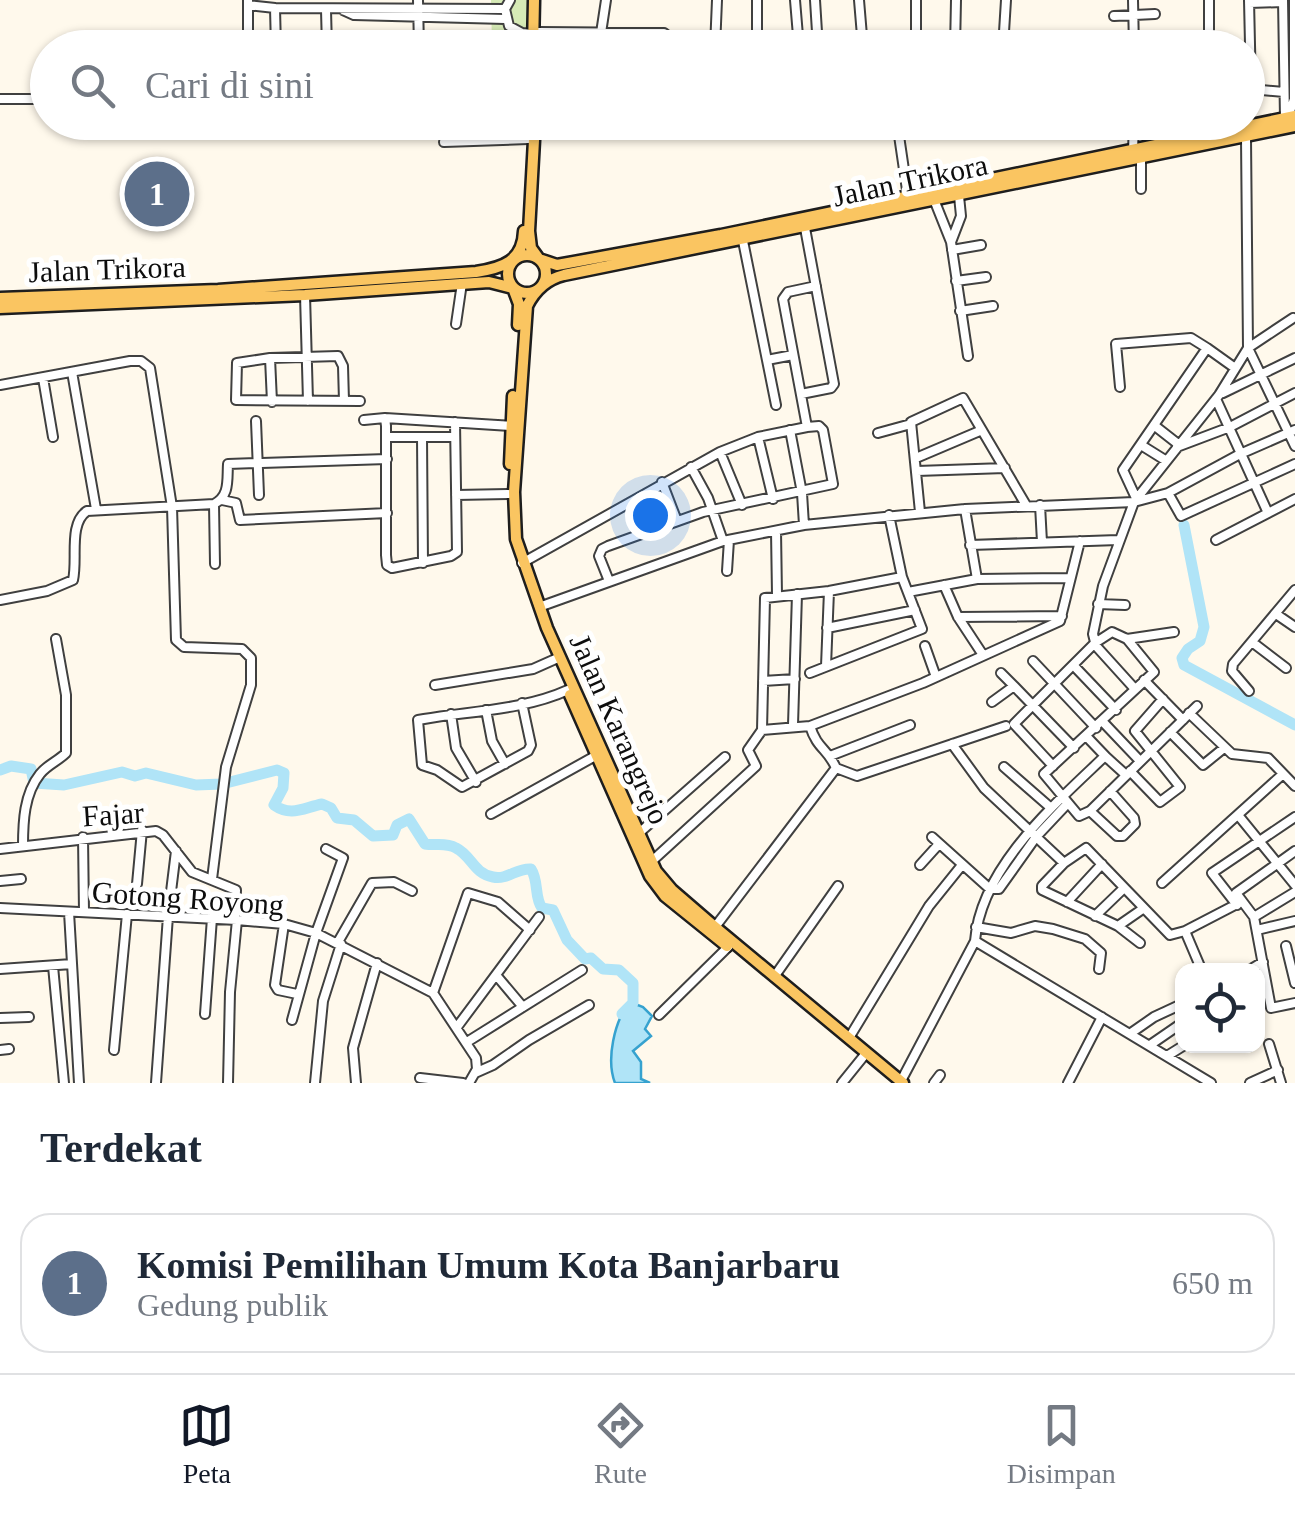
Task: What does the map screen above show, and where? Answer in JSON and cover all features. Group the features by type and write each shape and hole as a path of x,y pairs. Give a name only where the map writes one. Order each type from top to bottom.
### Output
{"main road":[{"path":"531,30 536,0"},
{"name":"Jalan Trikora","path":"1265,123 1291,120"},
{"name":"Jalan Trikora","path":"1265,130 1291,120"},
{"path":"528,140 523,242 508,271 512,288 528,294 538,290 546,275 532,248 529,231 532,140"},
{"name":"Jalan Trikora","path":"1137,154 1177,140"},
{"name":"Jalan Trikora","path":"539,260 558,265 602,258 1137,154 1232,140"},
{"name":"Jalan Trikora","path":"538,290 557,277 935,202 970,189"},
{"path":"513,261 528,255 539,260"},
{"name":"Jalan Trikora","path":"0,308 45,301 476,272 513,261"},
{"name":"Jalan Trikora","path":"0,298 45,301 305,295 488,282 512,288"},
{"name":"Jalan Karangrejo","path":"512,288 519,304 508,494 508,534 515,563 658,886 728,947 774,977 899,1082"},
{"name":"Jalan Karangrejo","path":"538,290 525,317 514,528 522,562 568,690 596,755 652,861 672,890 863,1057 899,1082"}],"street":[{"path":"601,30 606,0"},
{"path":"715,30 716,0"},
{"path":"757,30 758,0"},
{"path":"796,0 798,30"},
{"path":"815,0 817,30"},
{"path":"859,0 862,30"},
{"path":"916,0 916,30"},
{"path":"955,30 956,0"},
{"path":"1005,30 1006,0"},
{"path":"1133,0 1133,30"},
{"path":"1208,0 1209,30"},
{"path":"1291,120 1295,99 1294,0"},
{"path":"1250,30 1249,1 1283,1 1284,92 1291,120"},
{"path":"248,30 248,3 275,8 303,5 354,15 418,8 507,9 514,29 518,30"},
{"path":"275,8 276,30"},
{"path":"326,10 327,30"},
{"path":"1114,16 1155,14"},
{"path":"1265,90 1284,92"},
{"path":"0,98 30,99"},
{"path":"444,142 486,140"},
{"path":"900,140 908,197"},
{"path":"1136,140 1141,188"},
{"path":"1246,140 1248,348 1292,431 1295,446"},
{"path":"952,246 961,216 959,196"},
{"path":"935,202 952,246 968,356"},
{"path":"801,394 834,384 805,228"},
{"path":"743,241 776,405"},
{"path":"952,246 981,245"},
{"path":"956,281 986,276"},
{"path":"456,324 462,283"},
{"path":"807,427 783,296 816,286"},
{"path":"305,295 308,402"},
{"path":"960,311 993,306"},
{"path":"1134,688 1095,643 1098,604 1135,500 1217,397 1248,348 1293,318"},
{"path":"1120,386 1116,344 1191,338 1235,368"},
{"path":"1135,500 1123,470 1207,348"},
{"path":"344,401 342,360 338,356 307,355 237,363 236,400 360,402"},
{"path":"767,360 793,355"},
{"path":"270,358 272,402"},
{"path":"1217,397 1295,358"},
{"path":"0,385 130,361 147,364 172,507 176,640 184,647 242,649 251,658 251,685 224,779 212,879"},
{"path":"72,372 96,509"},
{"path":"44,378 53,437"},
{"path":"1177,446 1230,427 1295,392"},
{"path":"1217,397 1268,513"},
{"path":"878,432 911,424 963,398 1026,505"},
{"path":"385,418 388,566 396,568 454,556 457,552 455,422"},
{"path":"364,420 512,426"},
{"path":"256,421 259,494"},
{"path":"911,424 920,512"},
{"path":"522,562 720,452 790,430 819,426 823,430 834,480 828,488 712,510 602,549 599,556 609,581"},
{"path":"1155,426 1177,446"},
{"path":"790,430 804,525"},
{"path":"916,458 982,430"},
{"path":"539,607 726,540 804,525 920,512 1135,500 1168,493 1292,431"},
{"path":"388,437 454,437"},
{"path":"422,437 422,563"},
{"path":"758,437 773,498"},
{"path":"1142,445 1165,460"},
{"path":"720,452 742,504"},
{"path":"215,564 218,502 226,490 228,464 387,459"},
{"path":"1168,493 1179,516 1295,464"},
{"path":"691,467 726,540 728,571"},
{"path":"917,470 1005,468"},
{"path":"662,482 677,521"},
{"path":"456,495 508,494"},
{"path":"1216,540 1295,499"},
{"path":"0,600 48,591 73,580 78,520 82,513 96,509 236,503 240,520 387,513"},
{"path":"1040,505 1042,542"},
{"path":"965,509 977,579"},
{"path":"810,673 920,630 922,626 902,577 890,515"},
{"path":"776,531 777,595"},
{"path":"762,730 810,726 1052,626 1062,616 1080,540"},
{"path":"970,544 1118,540"},
{"path":"652,861 754,769 756,763 749,747 762,730 766,596 829,591 902,577"},
{"path":"908,592 977,579 1068,578"},
{"path":"944,585 982,655"},
{"path":"1249,691 1232,668 1295,590"},
{"path":"826,666 829,591"},
{"path":"792,726 797,594"},
{"path":"1098,604 1125,605"},
{"path":"827,628 916,610"},
{"path":"1276,614 1295,628"},
{"path":"958,617 1062,616"},
{"path":"1053,766 1014,724 1095,643 1112,632 1126,640 1154,670 1044,776 1079,816 1090,811 1197,706"},
{"path":"1126,640 1174,632"},
{"path":"22,846 26,805 34,785 40,774 66,753 66,695 56,639"},
{"path":"1252,642 1286,668"},
{"path":"925,646 936,677"},
{"path":"436,686 533,670 557,658"},
{"path":"1033,661 1054,686 1140,761"},
{"path":"1075,666 1116,710"},
{"path":"1001,673 1074,748"},
{"path":"763,681 795,679"},
{"path":"1144,680 1224,748 1236,756 1268,758 1295,786"},
{"path":"992,702 1014,686"},
{"path":"522,703 532,747 476,782 460,786 422,765 416,722 451,714 486,710 522,703 548,699 568,690"},
{"path":"1087,737 1160,802 1175,792 1180,783 1150,752 1135,728 1163,700"},
{"path":"486,710 492,741 505,764"},
{"path":"451,714 456,748 476,782"},
{"path":"830,756 910,725"},
{"path":"810,726 817,746 830,756 836,768 852,776 1006,726"},
{"path":"1170,732 1203,765 1224,748"},
{"path":"952,744 984,788 1064,863"},
{"path":"491,814 596,755"},
{"path":"1033,834 1105,756 1108,759"},
{"path":"639,833 726,757"},
{"path":"1004,767 1051,808"},
{"path":"715,927 836,768"},
{"path":"1162,884 1284,774"},
{"path":"1090,811 1117,836 1123,836 1136,824 1110,791"},
{"path":"899,1082 974,941 990,889 1051,808 1065,800"},
{"path":"1238,815 1295,889 1254,917"},
{"path":"1295,817 1212,873 1254,917 1271,1008 1295,1003"},
{"path":"137,884 142,830"},
{"name":"Fajar","path":"0,849 142,830 160,832 192,872 236,890 236,920"},
{"path":"932,836 990,889"},
{"path":"84,838 84,912"},
{"path":"920,866 940,844"},
{"path":"1140,943 1118,926 1041,890 1064,863 1084,848 1170,935 1239,903"},
{"path":"292,1020 316,933 343,858 326,849"},
{"path":"156,1083 176,851"},
{"path":"1239,903 1237,891 1295,852"},
{"path":"1066,902 1102,864"},
{"path":"848,1038 914,928 962,865"},
{"path":"0,882 21,879"},
{"path":"316,1083 323,1001 340,943 372,883 386,880 412,891"},
{"path":"774,977 838,886"},
{"path":"1096,916 1123,888"},
{"path":"433,994 468,893 498,902 530,930"},
{"name":"Gotong Royong","path":"0,908 212,918 284,924 316,933 433,994 477,1061 471,1080"},
{"path":"1118,926 1144,908"},
{"path":"69,912 80,1083"},
{"path":"114,1050 127,914"},
{"path":"457,1027 539,917"},
{"path":"205,1014 212,918"},
{"path":"228,1083 236,920"},
{"path":"1256,930 1295,921"},
{"path":"284,924 276,985 278,990 298,994"},
{"path":"976,927 1011,934 1035,926 1076,936 1100,954 1099,968"},
{"path":"1185,931 1199,963"},
{"path":"974,941 1210,1083"},
{"path":"1286,946 1295,982"},
{"path":"658,1015 728,947"},
{"path":"356,1083 353,1048 377,963"},
{"path":"0,969 72,964"},
{"path":"52,966 64,1083"},
{"path":"467,1042 582,970"},
{"path":"496,975 524,1007"},
{"path":"420,1078 471,1080 589,1005"},
{"path":"1131,1033 1175,1007"},
{"path":"0,1018 28,1016"},
{"path":"1068,1083 1102,1016"},
{"path":"1150,1046 1175,1028"},
{"path":"1270,1044 1281,1083"},
{"path":"1168,1056 1175,1051"},
{"path":"842,1083 863,1057"},
{"path":"1250,1083 1278,1070"}],"green space":[{"path":"491,0 535,0 534,30 492,30"}],"water":[{"path":"630,1002 652,1016 645,1029 651,1036 633,1051 641,1062 641,1079 650,1083 615,1083 612,1074 613,1041"}],"waterway":[{"path":"446,269 483,266"},
{"path":"11,293 238,284"},
{"path":"1184,525 1204,627 1200,641 1182,658 1184,665 1295,725"},
{"path":"0,770 11,766 31,769 34,783 64,785 122,772 135,776 146,773 196,785 222,784 277,770 284,773 283,788 274,805 280,809 297,810 322,804 331,808 337,818 354,820 373,836 393,835 397,825 409,819 425,844 456,848 486,875 503,877 531,869 542,908 553,910 567,940 585,959 591,958 603,969 619,970 633,983 633,1003 622,1014"}],"place":[{"name":"Komisi Pemilihan Umum Kota Banjarbaru","path":"157,194"}]}
